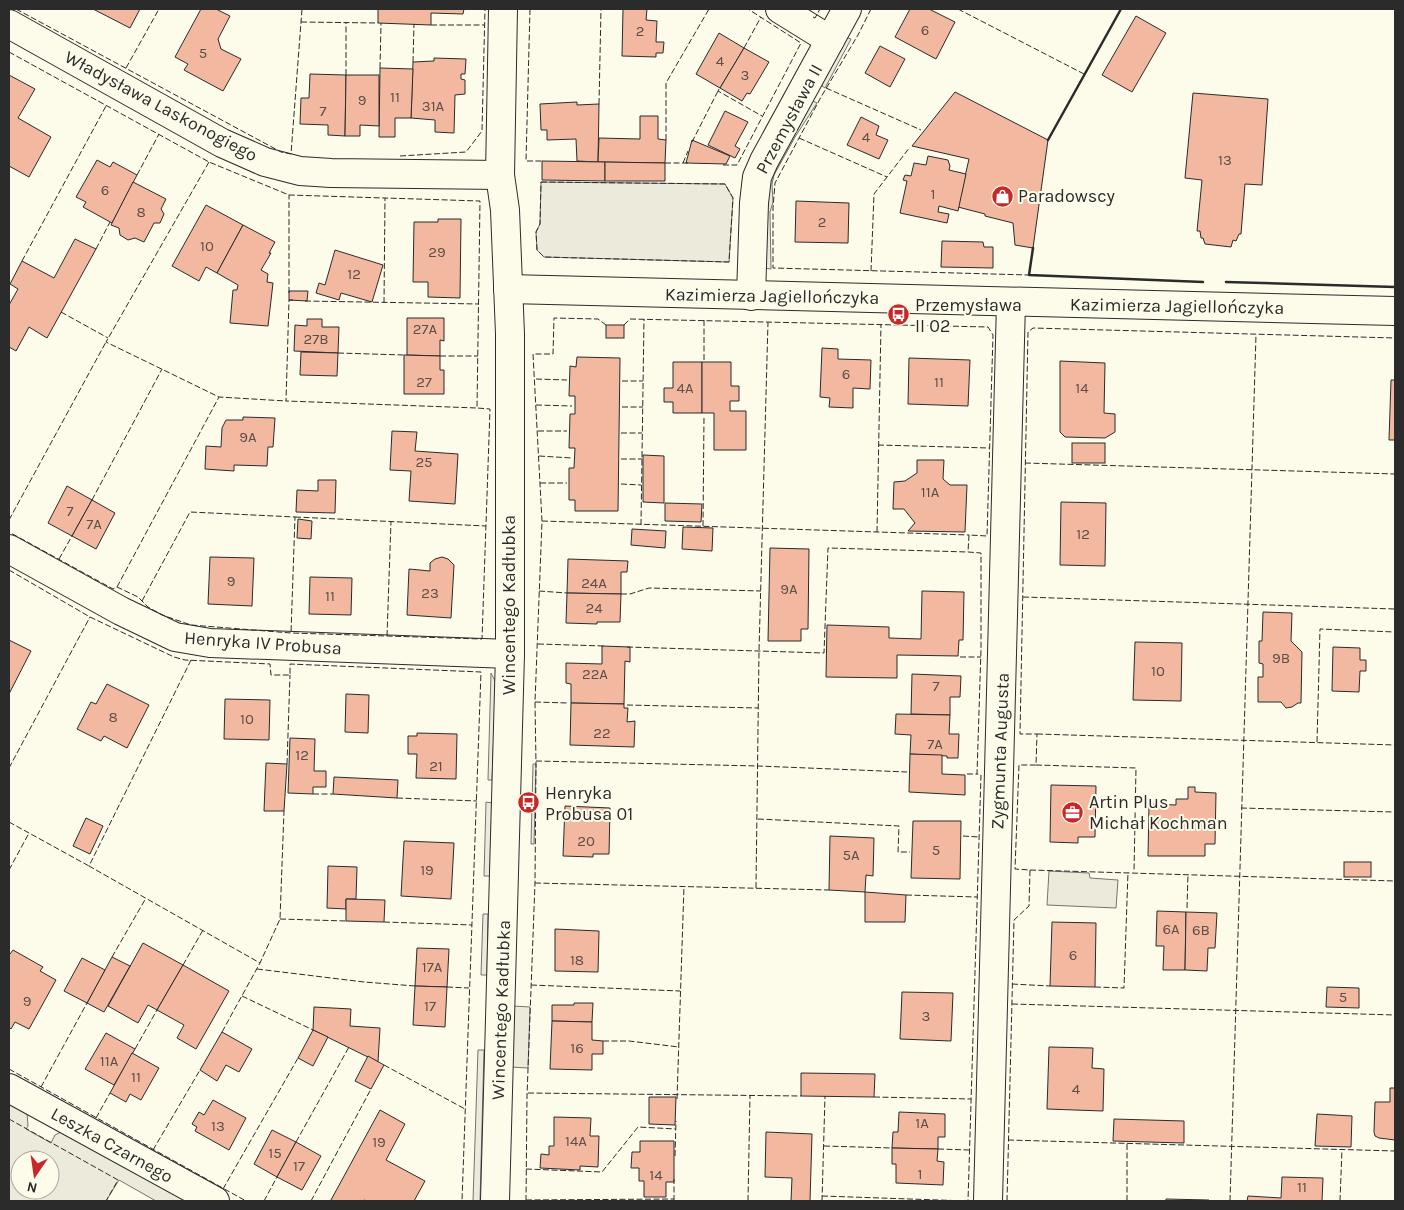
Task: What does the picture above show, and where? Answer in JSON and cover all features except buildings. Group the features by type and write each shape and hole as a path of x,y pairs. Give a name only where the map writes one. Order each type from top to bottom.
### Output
{"street":[{"name":"Wincentego Kadłubka","path":"495,1201 510,654 510,341 505,210 500,175 503,9"},
{"path":"780,9 830,40"},
{"name":"Przemysława II","path":"751,296 757,177 847,9"},
{"name":"Władysława Laskonogiego","path":"9,24 222,143 266,162 300,171 331,173 500,175"},
{"name":"Kazimierza Jagiellończyka","path":"508,289 1395,311"},
{"name":"Zygmunta Augusta","path":"988,1201 1011,302"},
{"name":"Henryka IV Probusa","path":"9,549 121,611 175,637 210,643 510,654"},
{"name":"Leszka Czarnego","path":"9,1088 215,1201"}],"shaded area":[{"path":"851,39 825,88 822,86 822,80 844,40"},
{"path":"811,100 817,103 774,175 772,184 773,202 770,212 771,269 764,268 769,178"},
{"path":"541,182 725,184 733,198 729,262 544,257 537,250 536,232 540,224"},
{"path":"491,673 496,683 492,780 488,780"},
{"path":"533,764 536,764 534,844 531,844"},
{"path":"486,802 492,803 490,876 484,876"},
{"path":"1049,871 1089,873 1090,878 1118,880 1116,908 1047,905"},
{"path":"483,914 488,914 487,975 481,975"},
{"path":"513,1006 530,1007 528,1068 511,1067"},
{"path":"478,1050 484,1050 480,1201 473,1201"},
{"path":"9,1103 27,1113 28,1126 26,1129 51,1143 55,1135 61,1132 189,1201 156,1201 119,1180 106,1201 9,1201"}],"fence":[{"path":"16,9 281,152 291,154 302,9"},
{"path":"126,68 159,9"},
{"path":"400,156 466,152 482,131 485,9"},
{"path":"530,9 526,161 542,161"},
{"path":"599,104 601,9"},
{"path":"666,140 666,83 709,9"},
{"path":"723,165 737,165 801,43 748,9"},
{"path":"813,17 815,18 820,9"},
{"path":"871,9 775,183 773,268 1029,275"},
{"path":"958,9 1084,74"},
{"path":"744,48 761,17"},
{"path":"301,22 378,23"},
{"path":"346,23 346,75"},
{"path":"380,68 381,23"},
{"path":"413,62 414,24"},
{"path":"431,25 484,25"},
{"path":"9,52 209,162 289,195 480,201 477,408 490,409 482,639 291,633 191,625 162,615 148,607 138,597 117,587 113,589 9,532"},
{"path":"826,88 921,130"},
{"path":"719,89 718,91 762,116"},
{"path":"692,142 718,91"},
{"path":"22,261 106,106"},
{"path":"137,175 159,134"},
{"path":"799,138 887,177"},
{"path":"871,271 874,194 910,147"},
{"path":"683,163 688,151"},
{"path":"209,162 106,342 219,397 286,401"},
{"path":"665,163 688,163"},
{"path":"541,182 725,184 733,198 729,262 544,257 537,250 536,232 540,224 541,182"},
{"path":"289,195 289,293"},
{"path":"384,303 385,198"},
{"path":"96,249 110,222"},
{"path":"293,300 289,300 286,401 477,408"},
{"path":"305,301 479,304"},
{"path":"61,312 108,338"},
{"path":"526,1201 527,1096 535,883 535,702 542,521 533,354 553,354 554,318 598,319 606,325"},
{"path":"624,325 630,319 988,327 993,335 987,536 969,535 968,552 981,553 981,649 977,774 981,775 968,1201"},
{"path":"641,525 644,319"},
{"path":"704,320 704,360"},
{"path":"756,888 759,651 768,322"},
{"path":"877,532 881,324"},
{"path":"1007,1201 1014,920 1029,906 1030,870 1015,869 1019,765 1036,765 1037,734 1020,734 1028,332 1033,328 1395,338"},
{"path":"1230,1201 1256,335"},
{"path":"9,520 106,342"},
{"path":"338,353 404,355"},
{"path":"440,356 478,356"},
{"path":"92,500 162,369"},
{"path":"536,379 567,380"},
{"path":"622,381 643,381"},
{"path":"117,587 219,397"},
{"path":"536,405 572,406"},
{"path":"622,407 643,407"},
{"path":"703,526 704,416"},
{"path":"538,431 567,431"},
{"path":"621,433 642,433"},
{"path":"878,445 989,448"},
{"path":"539,456 572,458"},
{"path":"621,459 642,459"},
{"path":"1025,463 1395,474"},
{"path":"540,483 567,483"},
{"path":"621,484 641,485"},
{"path":"142,601 190,512 295,517 291,633"},
{"path":"295,517 486,526"},
{"path":"387,636 391,521"},
{"path":"542,521 969,535"},
{"path":"59,559 72,536"},
{"path":"627,647 824,653 828,548 968,552"},
{"path":"9,570 90,617 174,657 185,660 270,664 271,675 290,675 290,664 481,672 462,1201"},
{"path":"621,594 630,594 649,588 761,591"},
{"path":"539,591 567,593"},
{"path":"1023,597 1395,609"},
{"path":"9,768 90,617"},
{"path":"1317,742 1320,629 1395,632"},
{"path":"538,644 604,646"},
{"path":"960,657 981,657"},
{"path":"191,660 89,866 260,963 280,919 284,811"},
{"path":"287,764 290,675"},
{"path":"535,702 568,703"},
{"path":"627,705 758,708"},
{"path":"1037,734 1395,745"},
{"path":"536,761 758,766 907,772"},
{"path":"1036,765 1136,768 1134,872"},
{"path":"967,774 977,774"},
{"path":"313,794 333,794"},
{"path":"397,798 477,801"},
{"path":"1241,808 1394,812"},
{"path":"758,819 899,826 898,852 910,852"},
{"path":"9,822 89,866"},
{"path":"9,870 29,833"},
{"path":"963,836 979,837"},
{"path":"1030,870 1395,881"},
{"path":"1095,987 1124,988 1128,872"},
{"path":"1187,908 1188,874"},
{"path":"535,883 829,890"},
{"path":"677,1099 684,886"},
{"path":"906,895 977,897"},
{"path":"112,957 146,898"},
{"path":"280,919 346,921"},
{"path":"384,922 472,925"},
{"path":"183,965 203,930"},
{"path":"222,1032 260,963"},
{"path":"257,969 415,986"},
{"path":"1012,984 1050,986"},
{"path":"531,985 680,991"},
{"path":"447,987 469,988"},
{"path":"242,996 313,1030"},
{"path":"41,1087 87,1003"},
{"path":"1012,1004 1395,1015"},
{"path":"135,1049 157,1010"},
{"path":"603,1041 629,1041 679,1047"},
{"path":"296,1142 349,1047"},
{"path":"223,1189 298,1058"},
{"path":"384,1065 465,1109"},
{"path":"9,1069 246,1201"},
{"path":"153,1150 200,1070"},
{"path":"311,1201 371,1089"},
{"path":"96,1118 110,1093"},
{"path":"528,1093 801,1096"},
{"path":"748,1201 750,1095"},
{"path":"822,1201 825,1096"},
{"path":"874,1097 971,1099"},
{"path":"9,1119 118,1180 106,1201"},
{"path":"675,1156 676,1121"},
{"path":"526,1169 602,1172 638,1127 676,1129"},
{"path":"1008,1140 1395,1151"},
{"path":"1127,1144 1127,1201"},
{"path":"824,1146 892,1148"},
{"path":"938,1149 969,1150"},
{"path":"1340,1201 1342,1149"},
{"path":"264,1201 277,1177"},
{"path":"674,1179 674,1201"},
{"path":"822,1196 968,1201"},
{"path":"526,1200 674,1199"}],"wall":[{"path":"1048,140 1121,9"},
{"path":"1033,248 1029,275 1203,282"},
{"path":"1226,282 1395,287"}],"place":[{"name":"Paradowscy","path":"1002,196"},
{"name":"Przemysława II 02","path":"899,315"},
{"name":"Henryka Probusa 01","path":"529,803"},
{"name":"Artin Plus Michał Kochman","path":"1073,812"}]}
